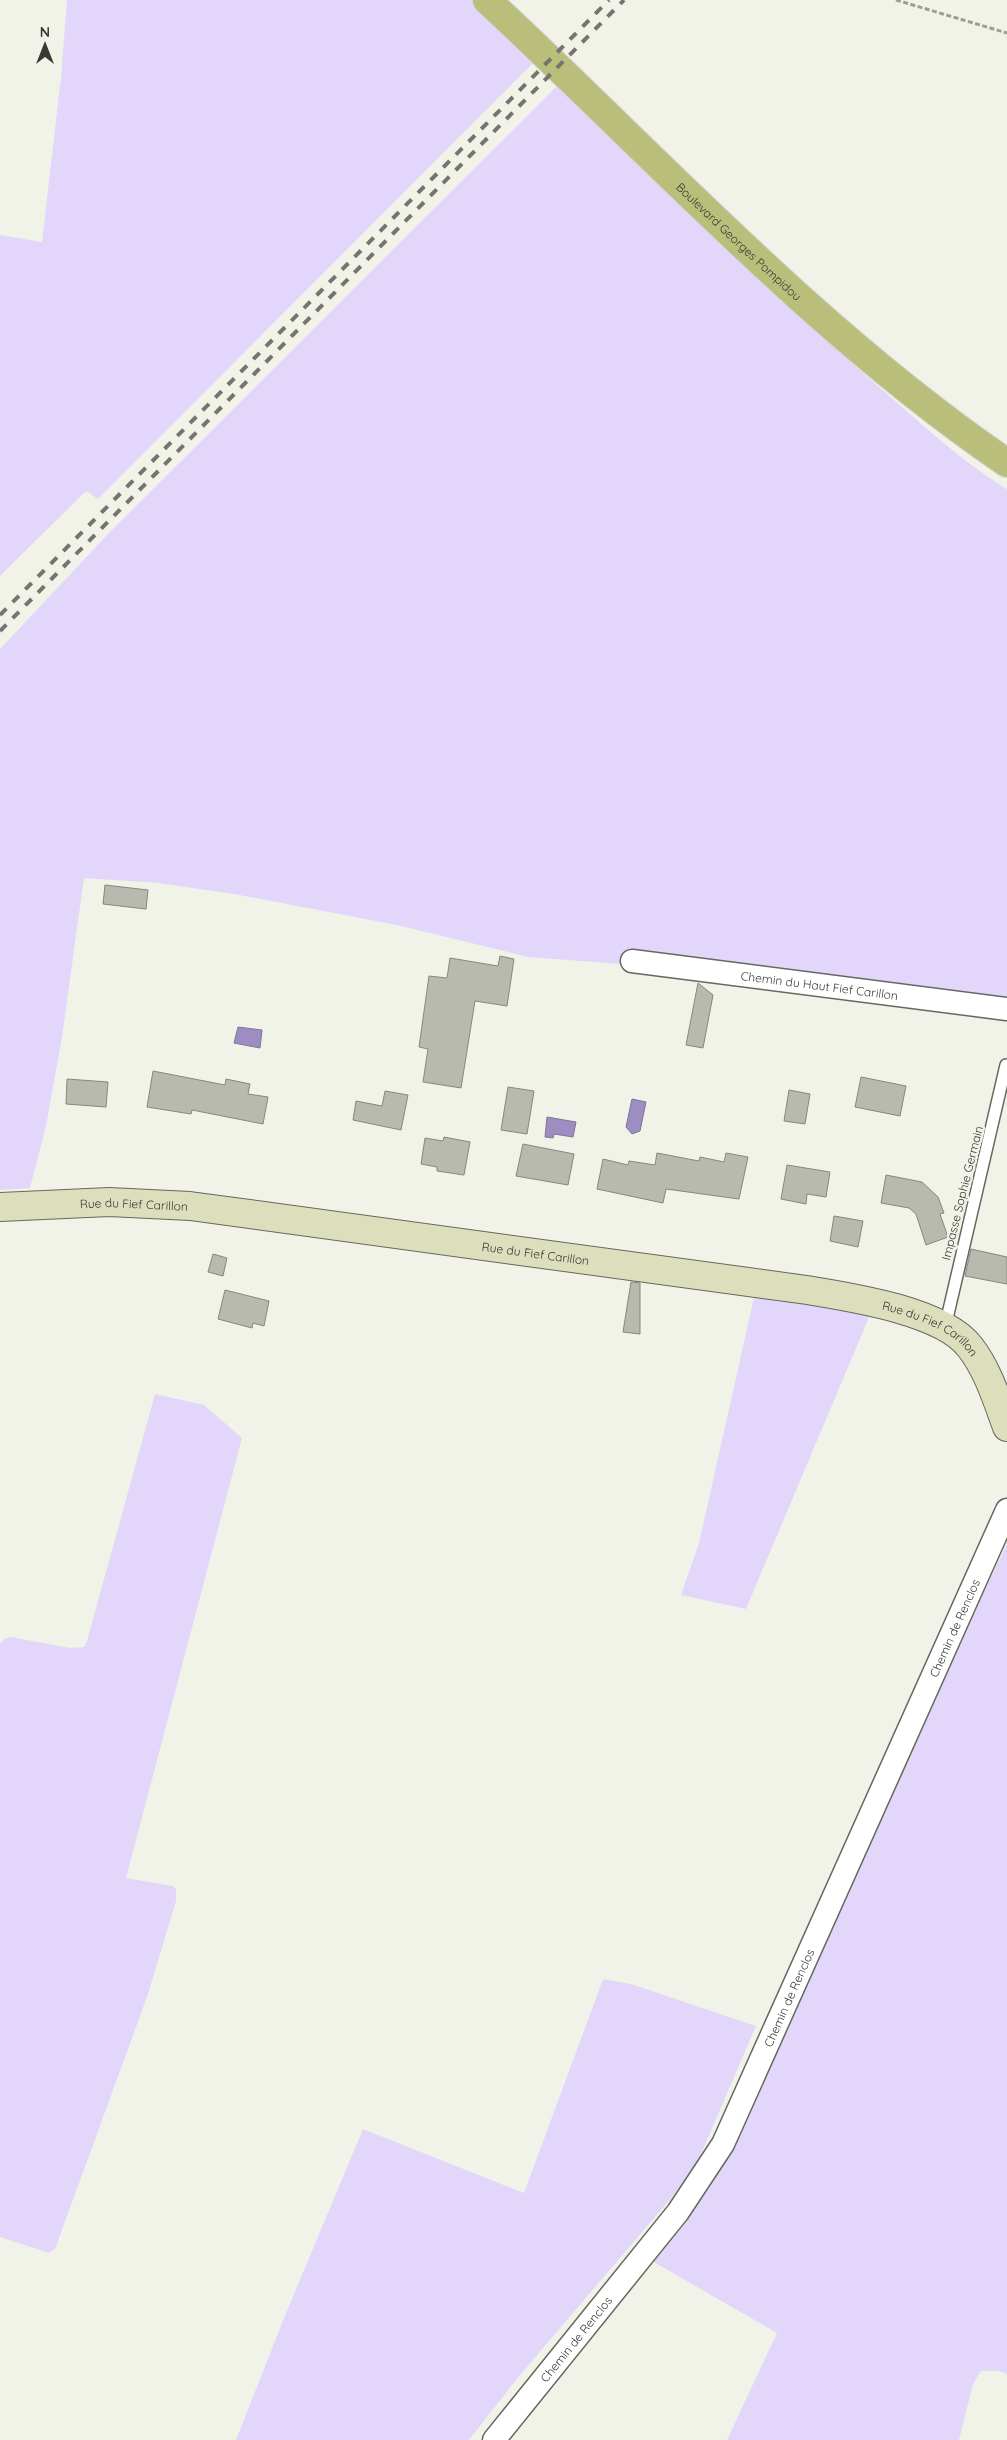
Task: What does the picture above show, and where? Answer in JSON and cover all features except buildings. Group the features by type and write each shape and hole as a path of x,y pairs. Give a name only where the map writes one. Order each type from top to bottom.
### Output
{"main road":[{"name":"Boulevard Georges Pompidou","path":"487,0 682,188 814,311 903,385 1007,464"},
{"name":"Boulevard Georges Pompidou","path":"504,0 808,290 911,376 1007,448"}],"street":[{"name":"Chemin du Haut Fief Carillon","path":"632,962 1007,1009"},
{"name":"Rue du Fief Carillon","path":"0,1206 109,1202 207,1208 856,1298 893,1308 945,1327 970,1346 978,1359 1007,1427"},
{"name":"Chemin de Renclos","path":"494,2440 678,2212 723,2144 1007,1510"}],"lane":[{"name":"Impasse Sophie Germain","path":"945,1327 1006,1065"}],"path":[{"path":"896,0 1007,33"}],"shaded area":[{"path":"67,0 477,0 535,61 98,499 86,491 0,576 0,235 42,242 61,77"},
{"path":"560,83 791,308 937,438 989,478 1007,489 1007,1004 632,957 620,964 528,957 397,925 234,894 158,883 84,878 62,1037 46,1126 30,1188 0,1190 0,649 108,534"},
{"path":"238,1027 262,1030 260,1048 234,1043"},
{"path":"632,1099 646,1102 640,1131 632,1134 626,1127"},
{"path":"547,1117 576,1122 573,1137 554,1134 553,1138 545,1137"},
{"path":"755,1293 870,1315 746,1609 681,1595 699,1543"},
{"path":"155,1394 204,1405 242,1438 126,1878 173,1886 176,1889 176,1901 148,1994 55,2249 49,2253 0,2237 0,1644 4,1639 11,1637 70,1648 84,1647"},
{"path":"1007,1544 1007,2374 999,2371 981,2371 973,2384 959,2440 727,2440 777,2333 652,2261 888,1790"},
{"path":"603,1979 631,1984 756,2026 698,2161 672,2197 520,2375 469,2440 236,2440 284,2318 363,2129 524,2193"}],"railway":[{"path":"0,615 609,0"},
{"path":"0,631 624,0"}]}
